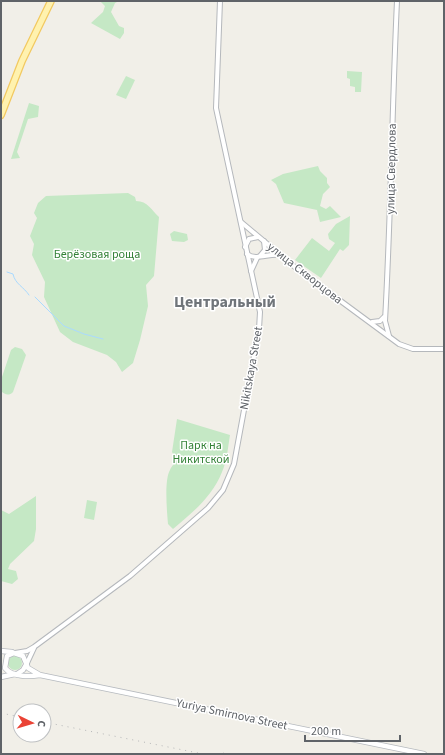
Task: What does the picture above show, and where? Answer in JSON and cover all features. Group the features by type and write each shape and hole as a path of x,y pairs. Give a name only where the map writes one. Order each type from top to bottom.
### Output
{"main road":[{"path":"1,115 22,61 51,1"},
{"path":"1,651 24,656 32,672 40,676"},
{"path":"14,653 7,656 5,664 8,671 15,674 24,670 27,663"},
{"name":"Yuriya Smirnova Street","path":"1,677 15,674 40,676 424,754"}],"street":[{"name":"Nikitskaya Street","path":"34,647 130,576 208,508 223,490 234,464 260,320 260,312 244,247 241,222 216,108 220,1"},
{"name":"улица Свердлова","path":"389,336 385,325 385,315 391,214 390,161 397,1"},
{"name":"улица Скворцова","path":"241,222 281,255 398,344 409,348 444,349"},
{"path":"244,247 249,239 260,238"},
{"path":"251,271 264,250 264,241"},
{"path":"246,254 259,257 272,254 281,255"},
{"path":"371,322 380,322 385,325 383,329 378,329 380,322 385,315"},
{"path":"14,653 27,651 34,647"},
{"path":"27,663 34,647"}],"green space":[{"path":"100,1 119,1 115,3 111,12 119,26 124,28 124,33 120,39 91,23 103,12 105,6"},
{"path":"347,71 362,72 361,92 355,92 355,87 350,86 350,79 347,78"},
{"path":"126,76 135,80 126,99 116,95"},
{"path":"29,103 39,106 38,117 28,119 17,152 20,158 11,159"},
{"path":"318,166 320,171 327,178 327,183 330,187 323,194 320,206 326,209 330,206 341,217 320,222 317,210 284,203 276,184 271,180 283,174"},
{"name":"Берёзовая роща","path":"128,193 135,197 136,201 140,201 149,206 159,217 154,276 146,285 148,306 140,340 133,363 122,372 116,362 107,355 73,342 60,332 44,297 45,282 32,255 34,244 30,236 37,218 34,213 38,203 46,196"},
{"path":"350,216 349,245 343,251 340,249 321,278 295,260 312,238 329,251 335,243 329,239 328,234 336,224"},
{"path":"174,231 187,234 188,240 184,242 172,241 170,234"},
{"path":"15,347 22,349 26,355 13,392 7,394 1,391 1,380 11,350"},
{"name":"Парк на Никитской","path":"177,419 230,435 224,468 218,481 201,504 173,529 168,524 166,488 168,475 176,459 172,452"},
{"path":"36,496 36,529 34,541 10,564 8,569 16,571 18,579 12,584 1,581 1,510 9,514"},
{"path":"87,500 97,502 94,520 84,518"},
{"path":"12,656 18,656 22,660 22,666 18,670 12,670 8,666 8,660"}],"waterway":[{"path":"7,272 13,274 18,283 29,295"},
{"path":"35,297 64,326 84,334 103,339"}],"railway":[{"path":"1,713 12,715"},
{"path":"52,724 203,754"}],"district":[{"name":"Центральный","path":"225,301"}]}
